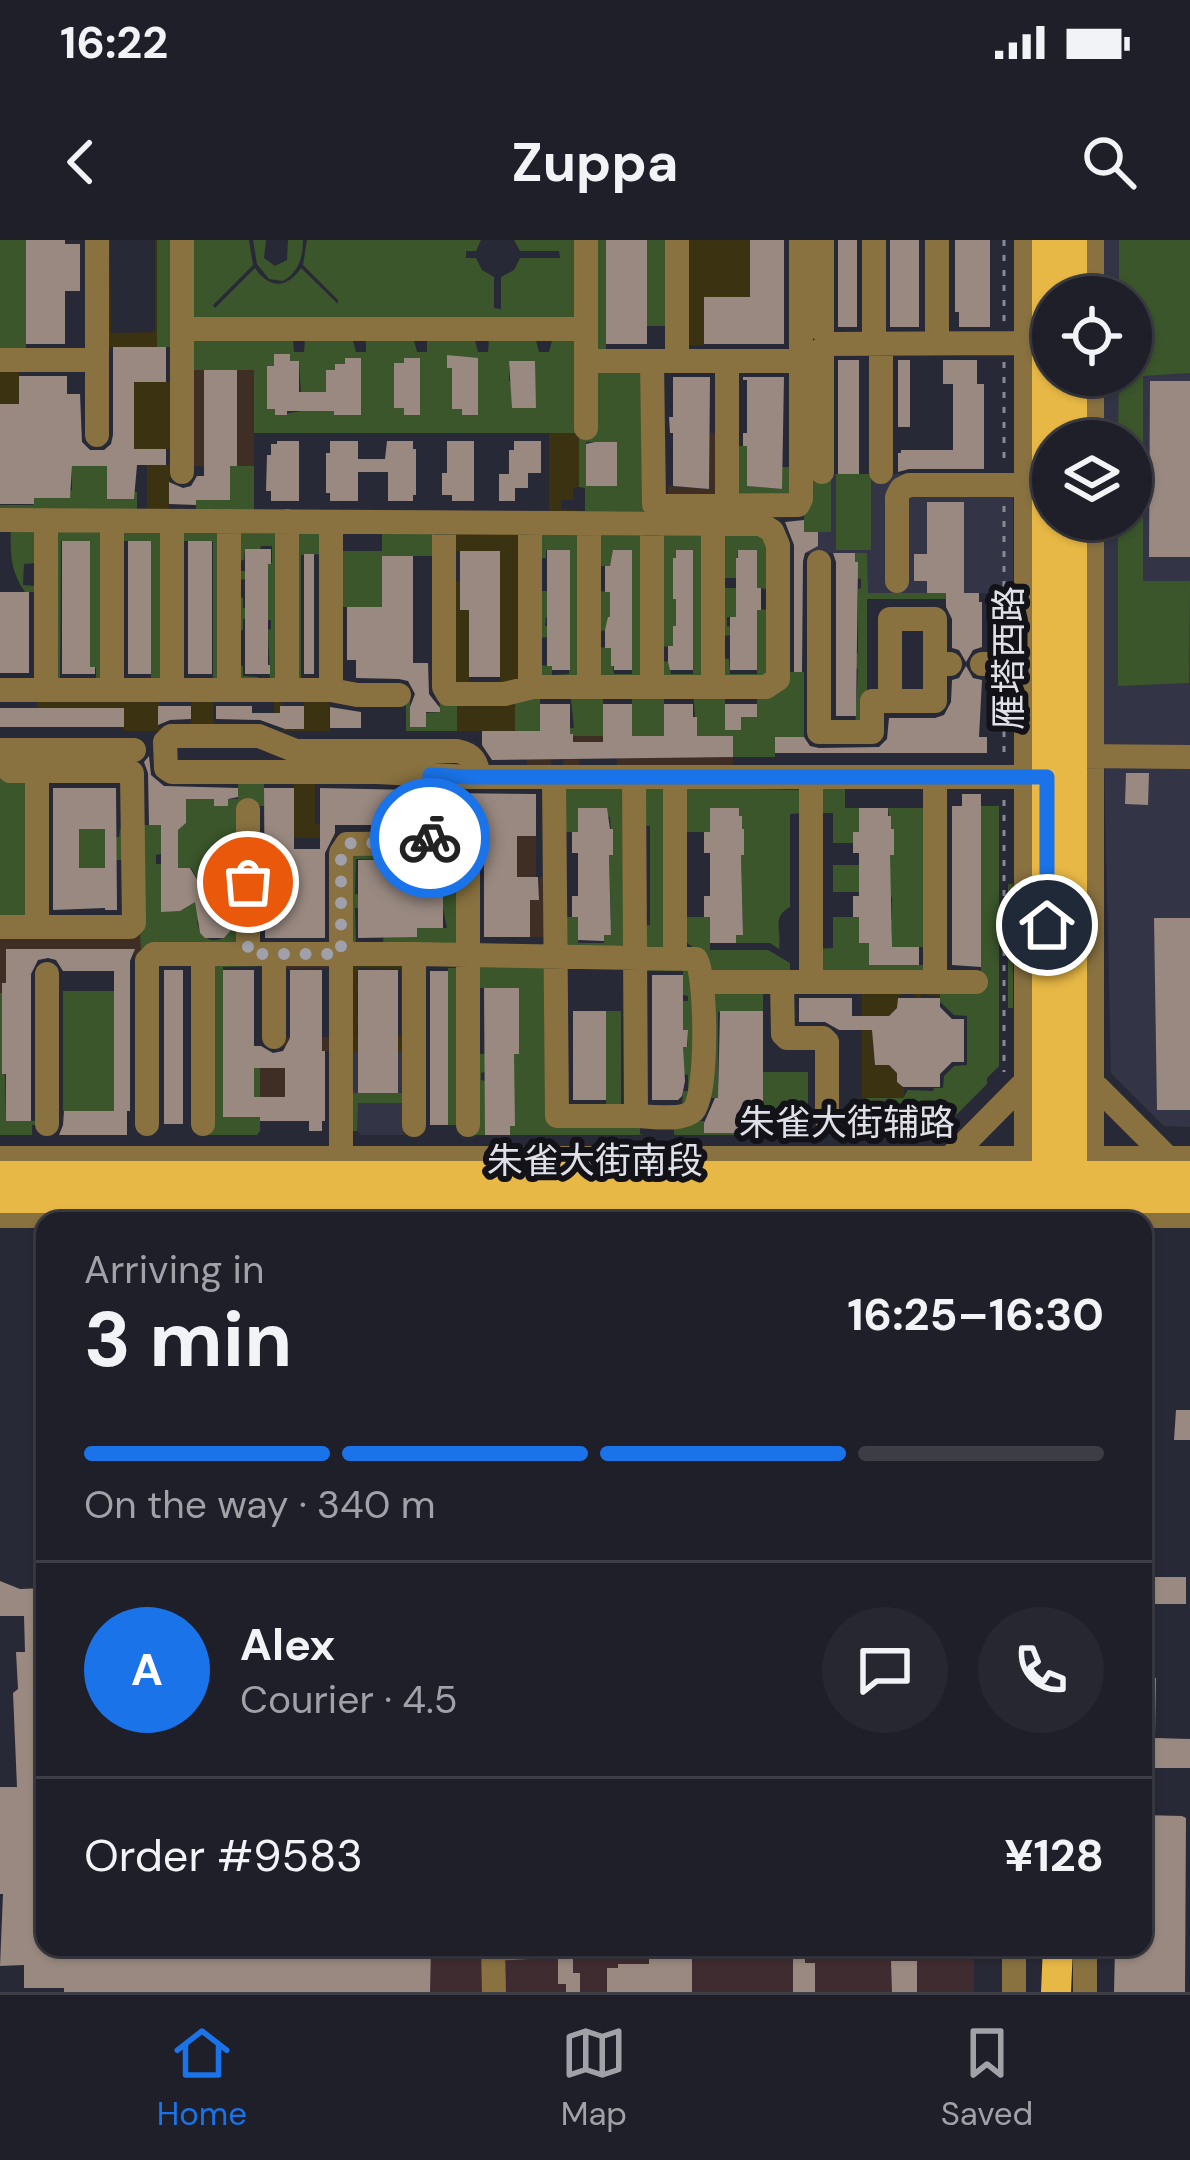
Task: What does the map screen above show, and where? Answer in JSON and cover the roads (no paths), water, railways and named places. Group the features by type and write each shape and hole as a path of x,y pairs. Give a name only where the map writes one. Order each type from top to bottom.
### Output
{"main road":[{"name":"雁塔西路","path":"1047,240 1026,485 1026,777 1059,1194"},
{"path":"1072,240 1072,276"},
{"name":"雁塔西路","path":"1048,1073 1082,756 1073,540"},
{"name":"朱雀大街南段","path":"0,1176 47,1148 341,1167 494,1203"},
{"name":"朱雀大街南段","path":"0,1198 494,1203 1059,1194 1183,1187"},
{"path":"1038,1956 1038,1992"},
{"path":"1057,1992 1058,1956"}],"street":[{"path":"98,240 98,435"},
{"path":"182,240 182,472"},
{"path":"586,240 586,428"},
{"path":"444,524 445,690 452,694 504,694 530,688 766,687 778,680 775,536 765,526 653,502 677,240"},
{"path":"0,520 652,524 795,506 801,502 801,240"},
{"path":"822,240 822,330"},
{"path":"874,240 881,472"},
{"path":"937,240 937,330"},
{"path":"479,777 478,766 467,753 296,751 259,736 170,736 165,742 165,765 172,772 479,777 1026,777 1004,664 1026,485 1015,343 1026,240"},
{"path":"1092,240 1092,276"},
{"path":"182,329 586,329"},
{"path":"822,472 823,347 828,343 877,336 1015,343"},
{"path":"0,360 98,360"},
{"path":"586,362 801,362"},
{"path":"713,687 727,362"},
{"path":"897,581 897,497 901,488 1026,485"},
{"path":"46,520 46,690"},
{"path":"112,521 112,690"},
{"path":"172,521 172,690"},
{"path":"229,521 229,690"},
{"path":"287,521 287,690"},
{"path":"331,522 331,690"},
{"path":"530,524 530,688"},
{"path":"589,524 589,687"},
{"path":"652,524 652,687"},
{"path":"1091,540 1082,756 1190,757"},
{"path":"819,562 819,732 872,732 872,701 890,701 935,701 943,664 935,619 890,619 890,701"},
{"path":"0,690 331,690 399,695"},
{"path":"0,927 130,927 134,923 133,776 126,771 8,770 2,750 134,750"},
{"path":"37,771 37,927"},
{"path":"430,775 430,843"},
{"path":"147,1124 147,958 154,954 414,954 468,956 557,957 675,957 696,959 703,982 703,1071 692,1112 683,1116 557,1116 557,957 554,938 554,777"},
{"path":"634,777 636,957 647,1116 659,1158"},
{"path":"675,777 675,957"},
{"path":"811,777 811,982"},
{"path":"935,777 935,982"},
{"path":"248,810 248,954"},
{"path":"341,1167 341,854 351,843 462,844 467,850 468,1125"},
{"path":"203,954 203,1124"},
{"path":"274,954 274,1036"},
{"path":"414,954 414,1125"},
{"path":"0,1158 47,1148 47,974"},
{"path":"703,982 976,982"},
{"path":"782,982 784,1036 827,1042 827,1120"},
{"path":"1048,1073 1183,1187 1152,1229"},
{"path":"944,1194 1048,1073"},
{"path":"1048,1073 1059,1194"},
{"name":"朱雀大街辅路","path":"341,1167 659,1158 944,1194"},
{"name":"朱雀大街辅路","path":"152,1212 1059,1194 1183,1187"},
{"name":"朱雀大街辅路","path":"0,1216 36,1215"},
{"path":"494,1956 494,1992"},
{"path":"1014,1956 1014,1992"},
{"path":"1085,1956 1085,1992"}]}
